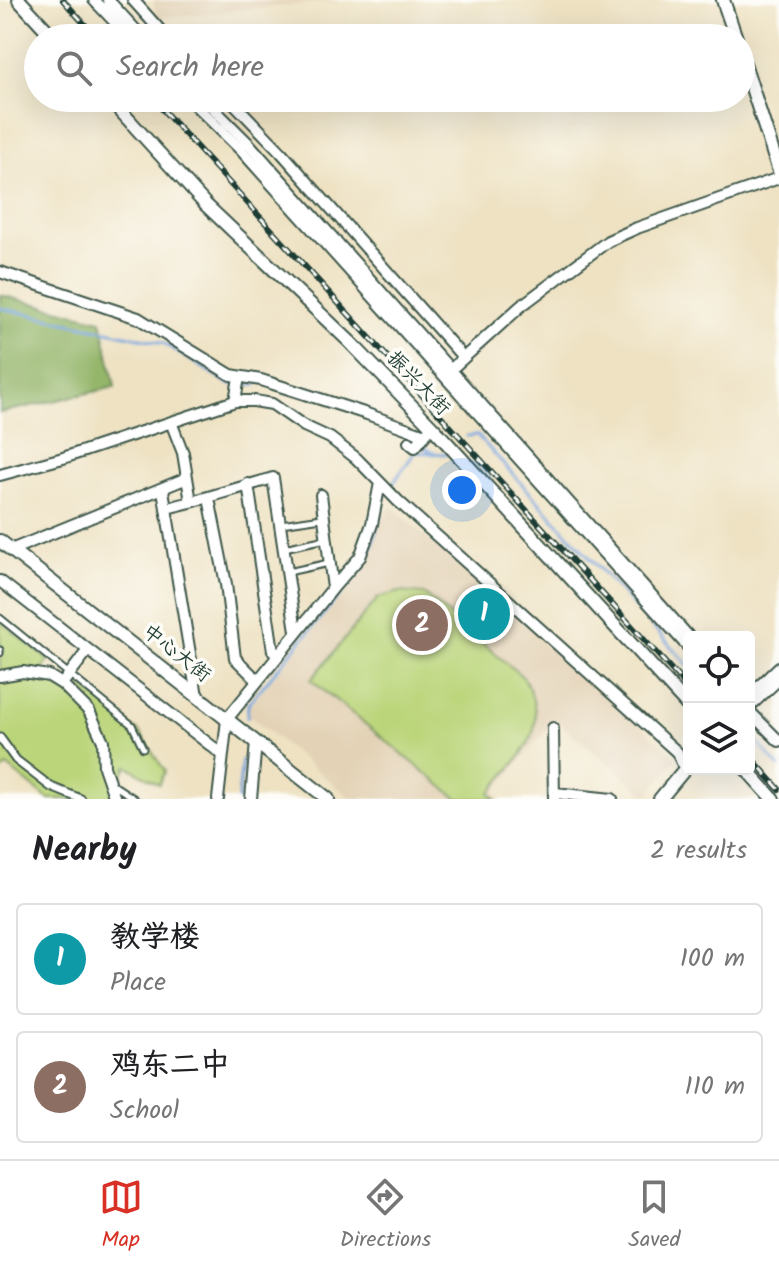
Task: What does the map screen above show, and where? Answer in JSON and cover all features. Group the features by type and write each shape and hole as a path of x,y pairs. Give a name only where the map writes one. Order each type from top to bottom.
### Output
{"street":[{"path":"19,0 41,24"},
{"path":"94,0 117,24"},
{"path":"108,0 130,24"},
{"path":"133,0 154,24"},
{"path":"726,0 732,24"},
{"path":"755,97 779,171"},
{"name":"振兴大街","path":"122,112 206,205 349,341 429,431 685,703"},
{"path":"202,112 241,150 683,641"},
{"path":"217,112 250,145 684,631"},
{"path":"242,112 463,357"},
{"path":"443,376 521,306 608,241 779,178"},
{"path":"0,272 138,318 231,375 261,380 429,431 415,447 409,442"},
{"path":"235,401 239,377"},
{"path":"0,475 63,458 235,401 272,404 304,426 330,438 356,458 677,752 683,761"},
{"path":"171,422 183,453 191,502"},
{"path":"11,550 187,478"},
{"path":"167,508 273,478 296,631"},
{"path":"218,799 227,719 296,631 360,557 372,524 380,483"},
{"path":"248,484 273,651 277,656"},
{"path":"163,490 197,696"},
{"path":"321,495 333,588"},
{"path":"209,498 226,584 235,658 257,680"},
{"name":"中心大街","path":"0,541 328,799"},
{"path":"0,581 223,755"},
{"path":"62,684 88,650"},
{"path":"755,697 779,667"},
{"path":"0,676 36,672 62,684 89,711 103,741 104,767 115,799"},
{"path":"755,699 779,679"},
{"path":"755,710 779,741"},
{"path":"553,728 554,796 613,796"},
{"path":"0,738 16,760 51,787 81,799"},
{"path":"251,799 256,742"},
{"path":"660,799 683,772"},
{"path":"751,775 773,799"}],"lane":[{"path":"280,524 324,517"},
{"path":"283,548 327,539"},
{"path":"287,573 330,563"},
{"path":"0,618 132,725 143,748"},
{"path":"111,784 135,799"}],"shaded area":[{"path":"154,0 350,0 155,18"},
{"path":"392,507 677,758 647,796 555,719 496,790 497,799 352,799 245,712 368,565 379,524"}],"green space":[{"path":"0,295 101,320 115,387 0,413"},
{"path":"399,592 424,594 524,678 532,697 534,727 522,753 490,793 496,799 458,799 311,680 378,598"},
{"path":"0,621 48,660 40,675 68,694 77,682 139,731 165,771 159,784 127,766 118,783 126,799 48,799 7,766 0,773 0,658 4,651 0,643"}],"waterway":[{"path":"0,308 163,343 229,384 257,384"},
{"path":"407,434 434,454"},
{"path":"467,436 477,435 683,659"},
{"path":"392,485 415,452 447,454"},
{"path":"247,717 248,704 365,565 384,496"},
{"path":"755,740 779,767"},
{"path":"238,799 242,760"}],"railway":[{"path":"63,0 84,24"},
{"path":"165,112 683,682"},
{"path":"755,762 779,789"}],"place":[{"name":"教学楼","path":"484,614"},
{"name":"鸡东二中","path":"422,625"}]}
